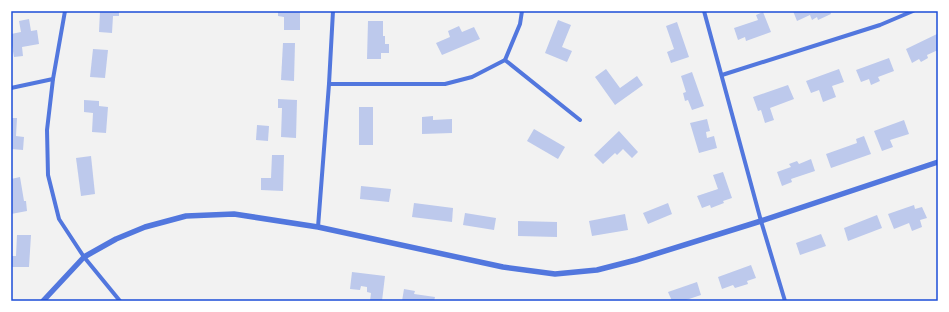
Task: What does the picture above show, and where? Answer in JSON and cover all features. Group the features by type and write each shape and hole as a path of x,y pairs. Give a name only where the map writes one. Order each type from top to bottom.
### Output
{"street":[{"path":"65,11 53,79 47,130 48,175 59,219 84,257 120,301"},
{"path":"318,226 333,11"},
{"path":"329,84 445,84 472,77 505,60 520,24 522,11"},
{"path":"704,11 761,221 785,301"},
{"path":"722,75 880,25 913,11"},
{"path":"505,60 580,120"},
{"path":"11,88 53,79"},
{"path":"42,301 84,257 116,239 145,227 186,216 234,214 318,226 503,267 555,274 597,270 636,260 761,221 938,162"}],"building":[{"path":"100,11 119,12 119,16 113,16 112,33 99,32"},
{"path":"278,11 300,11 300,30 284,30 284,17 278,16"},
{"path":"793,11 830,11 831,14 818,20 817,17 812,20 810,15 797,21"},
{"path":"763,12 771,32 746,41 745,37 738,40 734,28 758,20 756,15"},
{"path":"29,19 31,31 37,30 39,44 22,47 23,56 14,57 11,34 21,32 19,21"},
{"path":"558,20 571,25 562,47 572,51 567,62 545,53"},
{"path":"368,21 383,21 383,36 385,36 385,44 389,44 389,53 381,53 381,59 367,59"},
{"path":"677,22 689,57 671,63 667,52 674,49 666,26"},
{"path":"459,26 462,32 474,27 480,39 442,55 436,43 450,37 448,31"},
{"path":"937,34 938,50 927,55 928,58 921,62 919,59 912,63 906,49"},
{"path":"283,43 295,43 294,81 281,80"},
{"path":"93,49 108,50 105,78 90,77"},
{"path":"889,58 894,71 878,77 880,81 871,85 869,79 861,82 856,70"},
{"path":"606,69 620,88 637,76 643,85 615,105 595,77"},
{"path":"839,69 844,82 832,86 836,97 823,102 819,90 811,93 806,81"},
{"path":"692,72 704,106 692,110 688,100 685,101 683,93 686,92 681,76"},
{"path":"788,85 794,99 770,108 774,120 765,123 761,110 758,111 753,97"},
{"path":"278,99 297,100 296,138 281,137 282,108 278,108"},
{"path":"84,100 99,101 99,106 108,107 106,133 92,132 93,113 84,112"},
{"path":"359,107 373,107 373,145 359,145"},
{"path":"433,116 433,120 452,119 452,133 422,134 422,117"},
{"path":"11,118 17,118 16,136 24,137 23,150 11,149"},
{"path":"707,119 710,131 706,132 707,138 714,136 717,148 699,153 690,123"},
{"path":"904,120 909,134 890,140 893,147 882,151 874,131"},
{"path":"257,125 269,126 268,141 256,140"},
{"path":"534,129 565,147 558,159 527,141"},
{"path":"619,131 638,152 632,158 623,149 617,155 615,153 603,164 594,155"},
{"path":"864,136 871,154 831,168 826,154 857,143 856,139"},
{"path":"272,155 284,155 283,191 261,190 261,178 271,178"},
{"path":"91,156 95,194 81,196 76,158"},
{"path":"811,159 815,171 791,179 792,182 782,186 777,172 791,167 789,164 797,161 799,164"},
{"path":"723,172 732,198 711,208 710,205 702,208 697,196 718,189 713,175"},
{"path":"20,177 27,211 11,214 11,179"},
{"path":"361,186 391,189 389,202 360,199"},
{"path":"414,203 453,208 452,222 412,217"},
{"path":"668,203 672,214 648,224 643,213"},
{"path":"914,205 915,209 922,207 927,218 920,220 922,227 912,231 909,223 894,229 888,214"},
{"path":"465,213 496,218 494,230 463,225"},
{"path":"625,214 628,230 592,236 589,221"},
{"path":"877,215 882,228 848,241 844,228"},
{"path":"518,221 557,222 557,237 518,236"},
{"path":"821,234 826,246 800,255 796,243"},
{"path":"17,235 31,235 29,267 11,267 11,256 16,256"},
{"path":"751,265 756,278 747,281 748,284 735,288 733,285 722,289 718,277"},
{"path":"352,272 385,276 382,301 370,301 371,293 367,292 367,287 361,286 360,290 350,289"},
{"path":"697,282 701,295 683,301 672,301 668,292"},
{"path":"404,289 415,291 414,294 435,297 434,301 402,301"}]}
